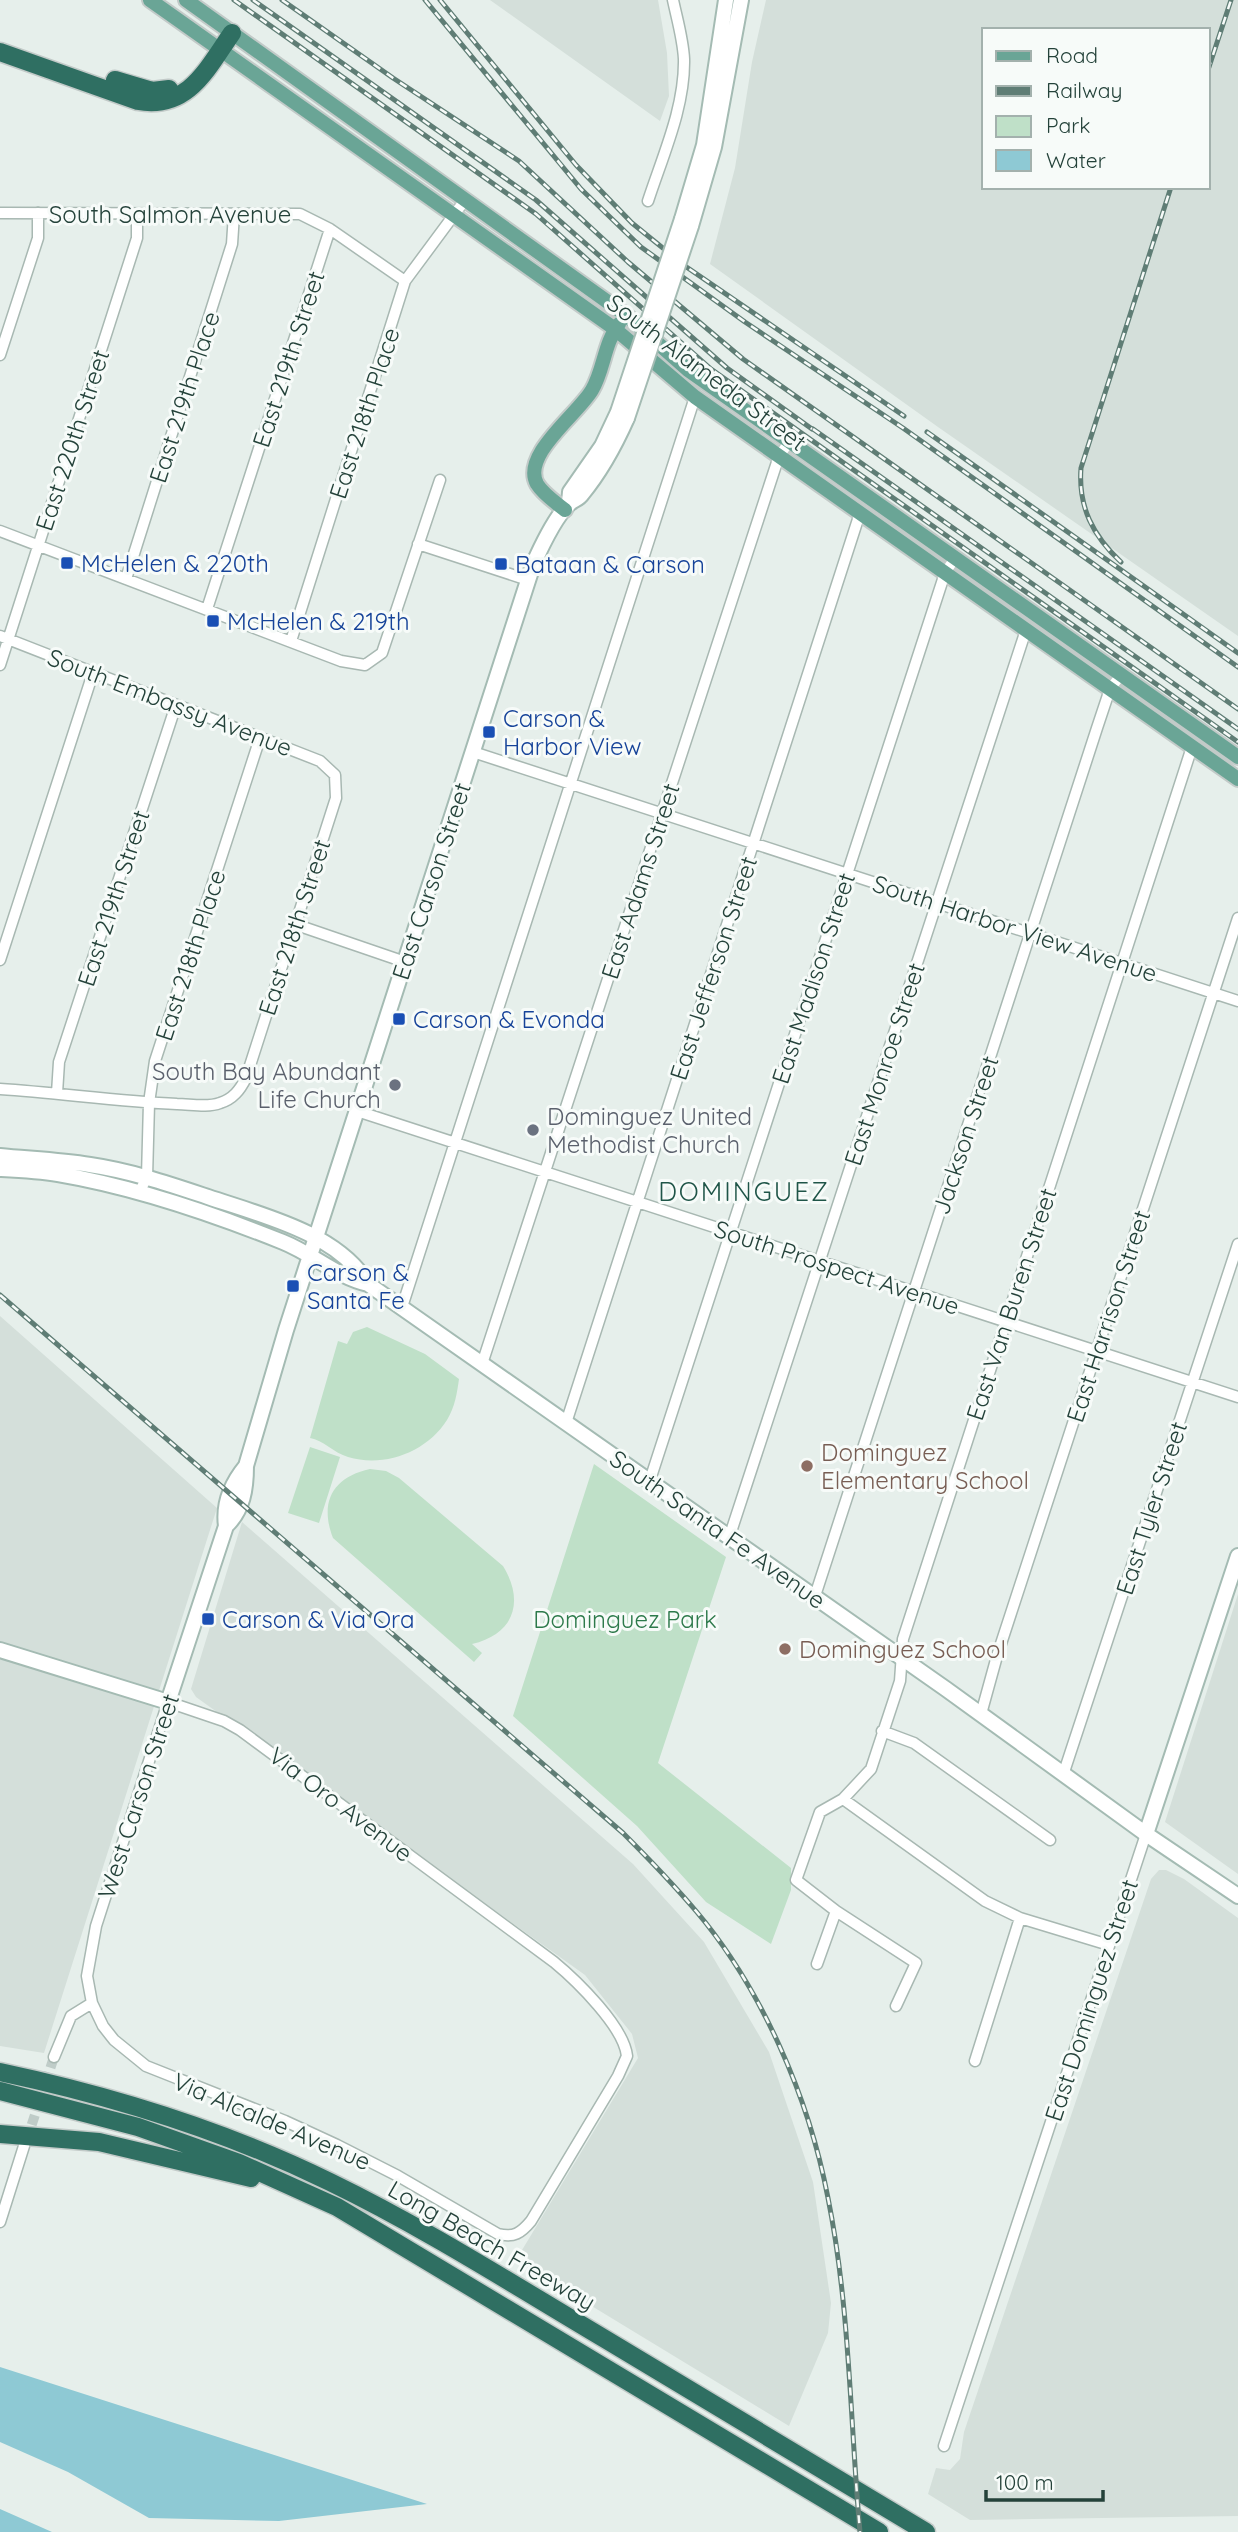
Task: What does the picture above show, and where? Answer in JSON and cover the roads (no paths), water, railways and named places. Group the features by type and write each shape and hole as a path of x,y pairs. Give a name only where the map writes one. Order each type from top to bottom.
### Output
{"highway":[{"path":"0,52 138,101 159,103 187,92 198,81 228,30"},
{"path":"0,39 152,91 164,91 178,84 216,48"},
{"path":"0,2060 103,2088 127,2104"},
{"name":"Long Beach Freeway","path":"0,2072 127,2104 280,2159 379,2207 434,2237 926,2532"},
{"name":"Long Beach Freeway","path":"0,2091 138,2127 239,2163 306,2191 349,2214 879,2532"},
{"path":"0,2134 67,2138 123,2147 306,2191"}],"main road":[{"name":"South Alameda Street","path":"150,0 615,330 695,397 1238,779"},
{"name":"South Alameda Street","path":"186,0 626,315 688,370 1238,757"},
{"name":"East Carson Street","path":"686,222 704,145 726,0"},
{"name":"East Carson Street","path":"246,1466 316,1238 528,580 539,551 567,507 570,492 623,415 686,222 714,147 741,0"},
{"path":"567,507 539,487 534,476 535,462 541,451 587,399 615,330 626,315"},
{"name":"South Santa Fe Avenue","path":"0,1156 91,1165 147,1177 260,1214 316,1238 358,1268 368,1284"},
{"name":"South Santa Fe Avenue","path":"0,1169 56,1174 139,1193 256,1231 311,1254 349,1280 368,1284 1064,1772 1146,1834 1238,1896"},
{"name":"West Carson Street","path":"168,1702 226,1526 224,1512 235,1479 246,1466"},
{"name":"East Dominguez Street","path":"1146,1834 1238,1556"},
{"name":"Via Oro Avenue","path":"0,1650 168,1702"}],"street":[{"path":"648,201 675,116 682,83 683,49 673,0"},
{"name":"East 218th Place","path":"291,641 405,281 465,200"},
{"name":"South Salmon Avenue","path":"0,213 300,214 330,229 405,281"},
{"path":"0,355 38,238 38,213"},
{"name":"East 219th Place","path":"126,579 232,244 234,214"},
{"name":"East 220th Street","path":"0,665 4,637 38,544 137,238 137,215"},
{"name":"East 219th Street","path":"207,609 330,229"},
{"path":"402,1307 695,397"},
{"name":"East Adams Street","path":"482,1364 779,456 790,441"},
{"path":"0,530 341,661 365,665 382,653 440,480"},
{"name":"East Jefferson Street","path":"566,1423 860,513"},
{"path":"418,544 528,580"},
{"name":"East Madison Street","path":"650,1480 945,573 955,558"},
{"name":"East Monroe Street","path":"729,1538 1026,630"},
{"name":"South Embassy Avenue","path":"4,637 320,761 335,775"},
{"path":"0,960 93,673"},
{"name":"Jackson Street","path":"814,1599 1110,690 1121,675"},
{"name":"East 219th Street","path":"57,1093 59,1062 176,705"},
{"name":"East 218th Place","path":"147,1177 149,1103 155,1061 260,737"},
{"name":"East Van Buren Street","path":"836,1911 796,1881 820,1812 843,1799 871,1769 900,1681 903,1639 1192,747"},
{"name":"South Harbor View Avenue","path":"473,752 1238,1001"},
{"name":"East 218th Street","path":"149,1103 215,1105 235,1094 246,1078 336,798 335,775"},
{"name":"East Harrison Street","path":"981,1714 997,1656 1238,918"},
{"path":"294,924 405,962"},
{"path":"0,1089 149,1103"},
{"name":"South Prospect Avenue","path":"357,1111 1238,1397"},
{"path":"139,1193 147,1177"},
{"name":"East Tyler Street","path":"1064,1772 1238,1244"},
{"name":"West Carson Street","path":"92,2003 87,1976 96,1926 168,1702"},
{"name":"Via Oro Avenue","path":"168,1702 224,1721 240,1730 523,1938 583,1989 621,2037 626,2048 625,2064 531,2221 523,2230 508,2236"},
{"path":"883,1731 914,1743 1050,1840"},
{"path":"843,1799 985,1901 1020,1918 1109,1945"},
{"name":"East Dominguez Street","path":"944,2445 1146,1834"},
{"path":"817,1964 836,1911 916,1963 896,2006"},
{"path":"975,2061 1020,1918"},
{"path":"54,2057 71,2016 92,2003"},
{"name":"Via Alcalde Avenue","path":"92,2003 103,2026 114,2040 146,2066 337,2145 398,2176 498,2234 508,2236"},
{"path":"0,2222 24,2146"}],"water":[{"path":"0,2367 427,2504 279,2521 149,2518 68,2472 0,2442"},
{"path":"0,2509 52,2532 0,2532"}],"tunnel":[{"path":"27,2139 54,2057"}],"railway":[{"path":"234,0 536,214 711,369 1238,742"},
{"path":"253,0 536,200 727,368 812,429"},
{"path":"282,0 393,78 519,161 628,262 743,359 1238,709"},
{"path":"425,0 581,189 641,247 745,322 903,428 1238,667"},
{"path":"440,0 576,165 632,223 685,266 904,416"},
{"path":"1210,64 1231,0"},
{"path":"1121,562 1103,542 1089,520 1082,495 1081,468 1170,189"},
{"path":"813,429 1238,729"},
{"path":"927,432 1238,653"},
{"path":"0,1295 623,1833 696,1911 720,1942 742,1975 780,2046 809,2122 820,2160 841,2281 860,2532"}],"place":[{"name":"McHelen & 220th","path":"67,563"},
{"name":"Bataan & Carson","path":"501,564"},
{"name":"McHelen & 219th","path":"213,621"},
{"name":"Carson & Harbor View","path":"489,732"},
{"name":"Carson & Evonda","path":"399,1019"},
{"name":"South Bay Abundant Life Church","path":"395,1085"},
{"name":"Dominguez United Methodist Church","path":"533,1130"},
{"name":"Carson & Santa Fe","path":"293,1286"},
{"name":"Dominguez Elementary School","path":"807,1466"},
{"name":"Carson & Via Ora","path":"208,1619"},
{"name":"Dominguez School","path":"785,1649"}],"district":[{"name":"DOMINGUEZ","path":"744,1191"}],"park label":[{"name":"Dominguez Park","path":"625,1619"}]}
